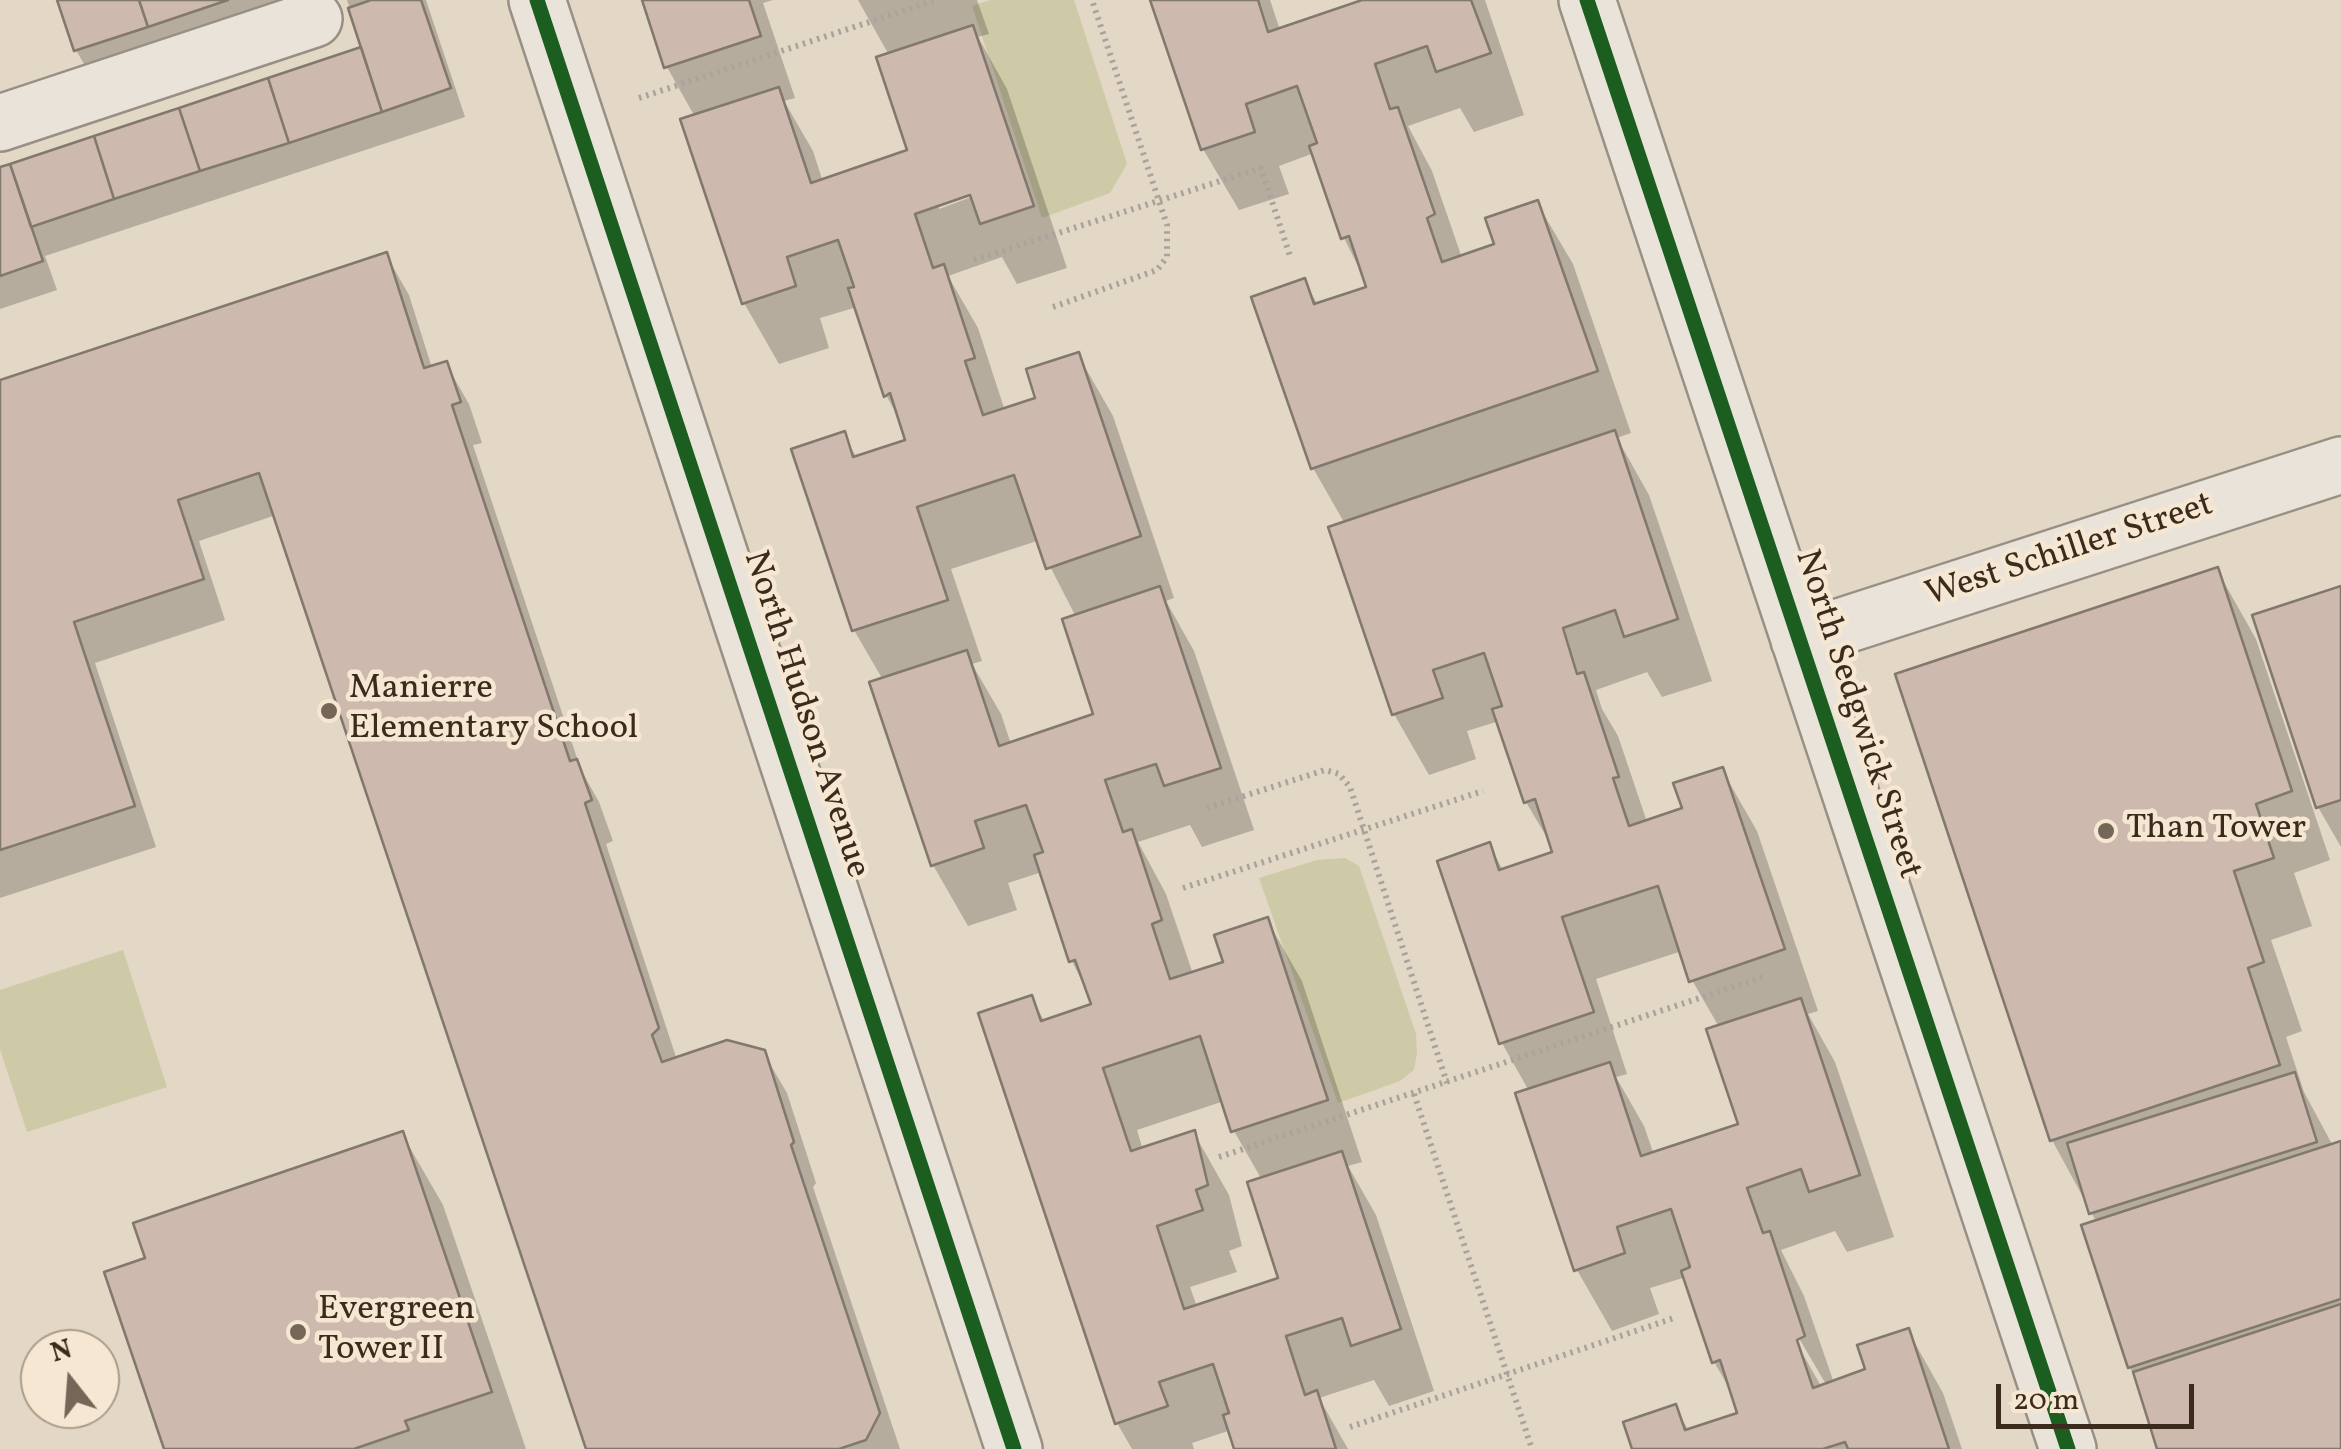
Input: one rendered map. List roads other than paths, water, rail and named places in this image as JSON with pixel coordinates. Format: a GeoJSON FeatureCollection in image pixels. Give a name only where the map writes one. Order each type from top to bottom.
{"type":"FeatureCollection","features":[{"type":"Feature","properties":{"kind":"street","name":"North Hudson Avenue"},"geometry":{"type":"LineString","coordinates":[[537,0],[1014,1449]]}},
{"type":"Feature","properties":{"kind":"street","name":"North Sedgwick Street"},"geometry":{"type":"LineString","coordinates":[[1587,0],[2068,1449]]}},
{"type":"Feature","properties":{"kind":"street"},"geometry":{"type":"LineString","coordinates":[[0,123],[314,20]]}},
{"type":"Feature","properties":{"kind":"street","name":"West Schiller Street"},"geometry":{"type":"LineString","coordinates":[[1800,640],[2341,464]]}},
{"type":"Feature","properties":{"kind":"place","name":"Manierre Elementary School"},"geometry":{"type":"Point","coordinates":[329,711]}},
{"type":"Feature","properties":{"kind":"place","name":"Than Tower"},"geometry":{"type":"Point","coordinates":[2106,831]}},
{"type":"Feature","properties":{"kind":"place","name":"Evergreen Tower II"},"geometry":{"type":"Point","coordinates":[298,1332]}}]}
